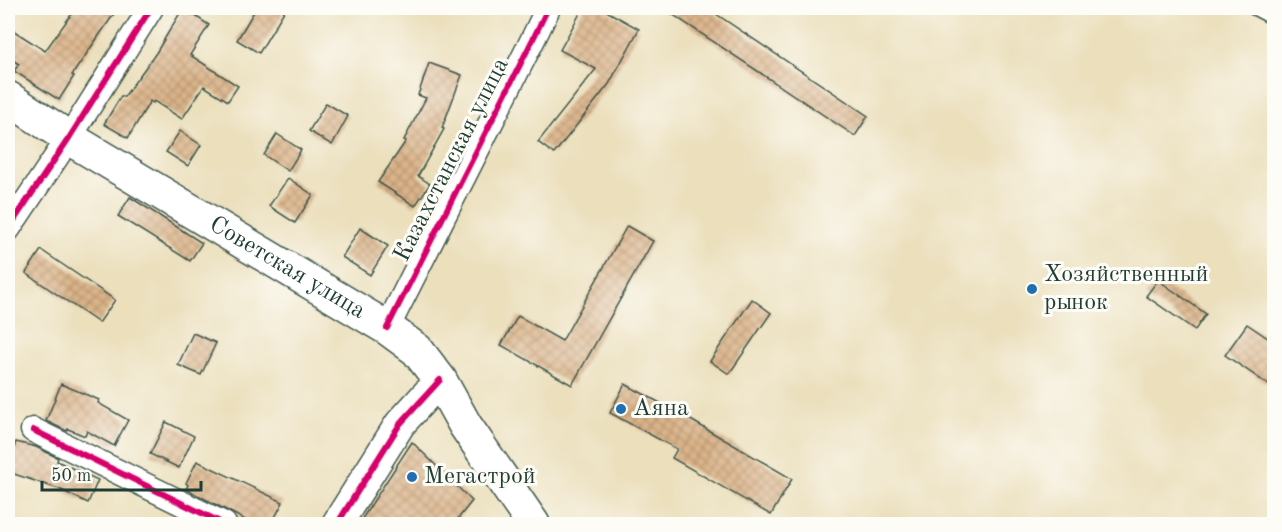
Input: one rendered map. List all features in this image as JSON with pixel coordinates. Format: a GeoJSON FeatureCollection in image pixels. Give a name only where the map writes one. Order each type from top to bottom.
{"type":"FeatureCollection","features":[{"type":"Feature","properties":{"kind":"main road","name":"Советская улица"},"geometry":{"type":"LineString","coordinates":[[8,98],[69,138],[387,328],[417,350],[440,380],[465,425],[532,525]]}},
{"type":"Feature","properties":{"kind":"street"},"geometry":{"type":"LineString","coordinates":[[8,229],[151,8]]}},
{"type":"Feature","properties":{"kind":"street","name":"Казахстанская улица"},"geometry":{"type":"LineString","coordinates":[[387,328],[548,8]]}},
{"type":"Feature","properties":{"kind":"street"},"geometry":{"type":"LineString","coordinates":[[337,525],[400,424],[440,380]]}},
{"type":"Feature","properties":{"kind":"street"},"geometry":{"type":"LineString","coordinates":[[33,430],[224,525]]}},
{"type":"Feature","properties":{"kind":"lane"},"geometry":{"type":"LineString","coordinates":[[1253,8],[1275,19]]}},
{"type":"Feature","properties":{"kind":"building"},"geometry":{"type":"Polygon","coordinates":[[[76,8],[118,8],[72,75],[74,76],[59,100],[14,71],[19,64],[8,57],[8,27],[45,51],[76,8]]]}},
{"type":"Feature","properties":{"kind":"building"},"geometry":{"type":"Polygon","coordinates":[[[183,8],[209,25],[190,55],[238,86],[228,101],[204,86],[182,119],[154,101],[153,103],[150,101],[128,138],[104,124],[121,96],[124,97],[156,53],[183,8]]]}},
{"type":"Feature","properties":{"kind":"building"},"geometry":{"type":"Polygon","coordinates":[[[256,8],[286,8],[259,53],[237,40],[256,8]]]}},
{"type":"Feature","properties":{"kind":"building"},"geometry":{"type":"Polygon","coordinates":[[[583,8],[601,8],[639,29],[609,84],[554,154],[538,142],[596,69],[560,50],[583,8]]]}},
{"type":"Feature","properties":{"kind":"building"},"geometry":{"type":"Polygon","coordinates":[[[663,8],[707,8],[868,116],[855,136],[663,8]]]}},
{"type":"Feature","properties":{"kind":"building"},"geometry":{"type":"Polygon","coordinates":[[[429,63],[462,75],[442,128],[444,129],[418,176],[430,184],[415,206],[378,182],[406,141],[404,140],[426,98],[418,95],[429,63]]]}},
{"type":"Feature","properties":{"kind":"building"},"geometry":{"type":"Polygon","coordinates":[[[326,103],[348,116],[332,145],[309,131],[326,103]]]}},
{"type":"Feature","properties":{"kind":"building"},"geometry":{"type":"Polygon","coordinates":[[[180,131],[201,145],[188,166],[166,152],[180,131]]]}},
{"type":"Feature","properties":{"kind":"building"},"geometry":{"type":"Polygon","coordinates":[[[277,134],[301,150],[288,171],[264,155],[277,134]]]}},
{"type":"Feature","properties":{"kind":"building"},"geometry":{"type":"Polygon","coordinates":[[[288,178],[313,195],[295,223],[269,206],[288,178]]]}},
{"type":"Feature","properties":{"kind":"building"},"geometry":{"type":"Polygon","coordinates":[[[130,197],[202,243],[190,261],[118,216],[130,197]]]}},
{"type":"Feature","properties":{"kind":"building"},"geometry":{"type":"Polygon","coordinates":[[[627,226],[653,241],[572,385],[501,345],[518,316],[562,341],[627,226]]]}},
{"type":"Feature","properties":{"kind":"building"},"geometry":{"type":"Polygon","coordinates":[[[360,228],[388,246],[370,275],[342,257],[360,228]]]}},
{"type":"Feature","properties":{"kind":"building"},"geometry":{"type":"Polygon","coordinates":[[[41,250],[115,300],[99,323],[26,273],[41,250]]]}},
{"type":"Feature","properties":{"kind":"building"},"geometry":{"type":"Polygon","coordinates":[[[1158,280],[1206,314],[1195,330],[1146,296],[1158,280]]]}},
{"type":"Feature","properties":{"kind":"building"},"geometry":{"type":"Polygon","coordinates":[[[752,299],[771,313],[729,374],[710,361],[752,299]]]}},
{"type":"Feature","properties":{"kind":"building"},"geometry":{"type":"Polygon","coordinates":[[[1247,324],[1275,343],[1275,389],[1225,355],[1247,324]]]}},
{"type":"Feature","properties":{"kind":"building"},"geometry":{"type":"Polygon","coordinates":[[[193,333],[216,343],[201,375],[178,365],[193,333]]]}},
{"type":"Feature","properties":{"kind":"building"},"geometry":{"type":"Polygon","coordinates":[[[61,384],[99,400],[98,403],[128,420],[114,446],[87,431],[85,436],[46,421],[61,384]]]}},
{"type":"Feature","properties":{"kind":"building"},"geometry":{"type":"Polygon","coordinates":[[[625,384],[792,479],[771,515],[672,458],[677,449],[610,413],[625,384]]]}},
{"type":"Feature","properties":{"kind":"building"},"geometry":{"type":"Polygon","coordinates":[[[166,422],[194,436],[179,468],[150,454],[166,422]]]}},
{"type":"Feature","properties":{"kind":"building"},"geometry":{"type":"Polygon","coordinates":[[[16,442],[36,447],[58,458],[57,461],[98,480],[88,503],[59,489],[8,472],[16,442]]]}},
{"type":"Feature","properties":{"kind":"building"},"geometry":{"type":"Polygon","coordinates":[[[412,442],[472,501],[453,525],[358,525],[412,442]]]}},
{"type":"Feature","properties":{"kind":"building"},"geometry":{"type":"Polygon","coordinates":[[[197,461],[283,502],[271,525],[255,525],[186,489],[188,485],[186,483],[197,461]]]}},
{"type":"Feature","properties":{"kind":"cycle path"},"geometry":{"type":"LineString","coordinates":[[8,229],[151,8]]}},
{"type":"Feature","properties":{"kind":"cycle path"},"geometry":{"type":"LineString","coordinates":[[387,328],[548,8]]}},
{"type":"Feature","properties":{"kind":"cycle path"},"geometry":{"type":"LineString","coordinates":[[337,524],[400,424],[440,380]]}},
{"type":"Feature","properties":{"kind":"cycle path"},"geometry":{"type":"LineString","coordinates":[[33,430],[224,524]]}},
{"type":"Feature","properties":{"kind":"place","name":"Хозяйственный рынок"},"geometry":{"type":"Point","coordinates":[1032,289]}},
{"type":"Feature","properties":{"kind":"place","name":"Аяна"},"geometry":{"type":"Point","coordinates":[621,409]}},
{"type":"Feature","properties":{"kind":"place","name":"Мегастрой"},"geometry":{"type":"Point","coordinates":[412,477]}}]}
